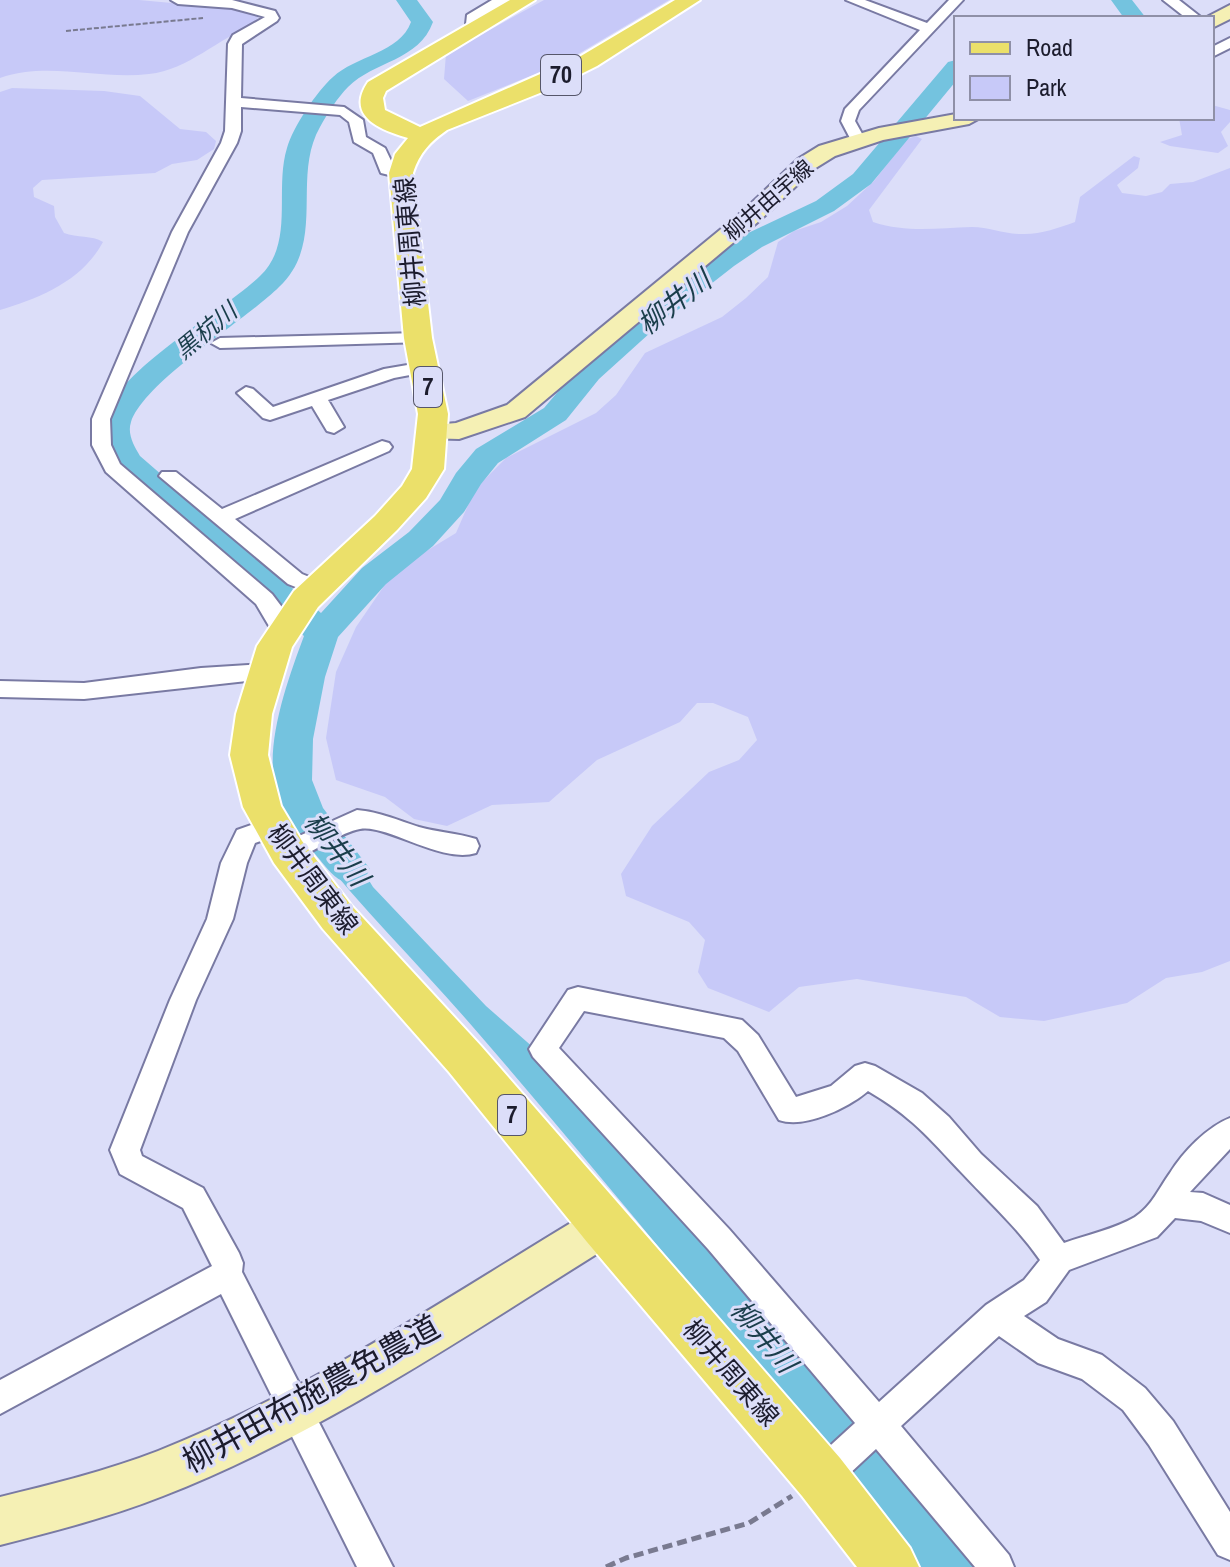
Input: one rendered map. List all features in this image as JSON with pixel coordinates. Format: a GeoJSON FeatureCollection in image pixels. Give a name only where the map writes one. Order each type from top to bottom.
{"type":"FeatureCollection","features":[{"type":"Feature","properties":{"kind":"main road"},"geometry":{"type":"LineString","coordinates":[[424,135],[385,122],[369,106],[376,87],[525,0]]}},
{"type":"Feature","properties":{"kind":"main road","name":"70"},"geometry":{"type":"LineString","coordinates":[[424,135],[456,116],[547,82],[589,61],[690,0]]}},
{"type":"Feature","properties":{"kind":"main road","name":"柳井由宇線"},"geometry":{"type":"LineString","coordinates":[[433,432],[459,431],[516,411],[751,216],[806,164],[868,137],[958,120]]}},
{"type":"Feature","properties":{"kind":"main road","name":"柳井周東線"},"geometry":{"type":"LineString","coordinates":[[424,135],[407,154],[401,173],[418,338],[433,414],[428,469],[415,491],[299,609],[275,646],[254,714],[249,755],[262,807],[337,917],[465,1059],[604,1226],[826,1472],[891,1567]]}},
{"type":"Feature","properties":{"kind":"main road","name":"柳井田布施農免農道"},"geometry":{"type":"LineString","coordinates":[[0,1521],[58,1510],[132,1487],[221,1450],[604,1226]]}},
{"type":"Feature","properties":{"kind":"street"},"geometry":{"type":"LineString","coordinates":[[169,476],[295,579],[299,609],[277,621],[264,599],[113,468],[102,450],[98,434],[101,419],[164,265],[229,143],[234,102],[235,44],[238,38],[272,18],[270,14],[232,4],[178,0]]}},
{"type":"Feature","properties":{"kind":"street"},"geometry":{"type":"LineString","coordinates":[[481,25],[471,21],[472,18],[501,0]]}},
{"type":"Feature","properties":{"kind":"street"},"geometry":{"type":"LineString","coordinates":[[853,0],[928,28]]}},
{"type":"Feature","properties":{"kind":"street"},"geometry":{"type":"LineString","coordinates":[[868,137],[850,131],[848,121],[852,109],[956,0]]}},
{"type":"Feature","properties":{"kind":"street"},"geometry":{"type":"LineString","coordinates":[[1170,0],[1192,16]]}},
{"type":"Feature","properties":{"kind":"street"},"geometry":{"type":"LineString","coordinates":[[234,102],[350,114],[356,120],[359,139],[380,151],[387,170],[401,173]]}},
{"type":"Feature","properties":{"kind":"street"},"geometry":{"type":"LineString","coordinates":[[220,343],[418,338]]}},
{"type":"Feature","properties":{"kind":"street"},"geometry":{"type":"LineString","coordinates":[[246,393],[270,414],[390,373],[425,367]]}},
{"type":"Feature","properties":{"kind":"street"},"geometry":{"type":"LineString","coordinates":[[317,398],[334,427]]}},
{"type":"Feature","properties":{"kind":"street"},"geometry":{"type":"LineString","coordinates":[[220,518],[382,447]]}},
{"type":"Feature","properties":{"kind":"street"},"geometry":{"type":"LineString","coordinates":[[0,709],[11,689],[84,691],[201,676],[266,672]]}},
{"type":"Feature","properties":{"kind":"street"},"geometry":{"type":"LineString","coordinates":[[376,1567],[312,1448],[296,1408],[227,1274],[228,1263],[193,1198],[130,1165],[125,1150],[183,1000],[220,919],[234,863],[246,837],[286,842],[357,819],[378,821],[417,836],[467,846]]}},
{"type":"Feature","properties":{"kind":"street"},"geometry":{"type":"LineString","coordinates":[[997,1567],[639,1148],[543,1049],[578,998],[732,1028],[748,1043],[789,1111],[818,1106],[860,1082],[865,1075],[912,1102],[939,1126],[971,1163],[1026,1216],[1058,1260]]}},
{"type":"Feature","properties":{"kind":"street"},"geometry":{"type":"LineString","coordinates":[[826,1472],[997,1316],[1035,1291],[1058,1260],[1146,1227],[1169,1204],[1174,1188],[1192,1166],[1230,1131]]}},
{"type":"Feature","properties":{"kind":"street"},"geometry":{"type":"LineString","coordinates":[[1169,1204],[1203,1207],[1230,1219]]}},
{"type":"Feature","properties":{"kind":"street"},"geometry":{"type":"LineString","coordinates":[[0,1398],[227,1274]]}},
{"type":"Feature","properties":{"kind":"street"},"geometry":{"type":"LineString","coordinates":[[997,1316],[1049,1352],[1091,1366],[1134,1399],[1161,1433],[1230,1543]]}},
{"type":"Feature","properties":{"kind":"path"},"geometry":{"type":"LineString","coordinates":[[66,31],[193,20]]}},
{"type":"Feature","properties":{"kind":"path"},"geometry":{"type":"LineString","coordinates":[[606,1567],[626,1558],[749,1523],[826,1472]]}},
{"type":"Feature","properties":{"kind":"green space"},"geometry":{"type":"Polygon","coordinates":[[[0,0],[139,0],[237,9],[258,17],[255,25],[163,71],[111,75],[36,71],[0,78],[0,0]]]}},
{"type":"Feature","properties":{"kind":"green space"},"geometry":{"type":"Polygon","coordinates":[[[544,0],[669,0],[563,63],[468,101],[444,79],[446,54],[544,0]]]}},
{"type":"Feature","properties":{"kind":"green space"},"geometry":{"type":"Polygon","coordinates":[[[12,88],[104,91],[140,96],[180,129],[206,132],[216,141],[214,149],[197,160],[172,164],[155,173],[42,180],[33,188],[34,197],[54,206],[55,217],[64,233],[103,242],[84,267],[59,286],[0,310],[0,92],[12,88]]]}},
{"type":"Feature","properties":{"kind":"green space"},"geometry":{"type":"Polygon","coordinates":[[[1214,106],[1230,110],[1230,122],[1221,132],[1228,146],[1218,153],[1160,142],[1182,135],[1179,120],[1214,120],[1214,106]]]}},
{"type":"Feature","properties":{"kind":"green space"},"geometry":{"type":"Polygon","coordinates":[[[916,136],[922,139],[869,210],[873,222],[910,229],[972,227],[1015,234],[1035,233],[1075,222],[1080,197],[1134,156],[1140,158],[1138,168],[1117,185],[1122,193],[1146,196],[1162,192],[1170,184],[1193,182],[1230,168],[1230,961],[1202,972],[1166,978],[1127,1003],[1044,1021],[1000,1017],[966,997],[857,979],[799,987],[769,1012],[708,988],[698,972],[705,940],[689,922],[626,896],[621,874],[652,826],[709,772],[739,760],[757,740],[748,717],[713,703],[697,703],[680,722],[597,760],[549,802],[492,805],[447,826],[414,819],[385,797],[336,780],[326,738],[336,672],[356,627],[395,570],[456,533],[475,489],[506,458],[596,413],[616,395],[645,353],[722,317],[746,298],[768,277],[778,242],[847,206],[874,181],[907,139],[916,136]]]}},
{"type":"Feature","properties":{"kind":"water"},"geometry":{"type":"Polygon","coordinates":[[[341,835],[373,887],[486,1006],[535,1049],[750,1293],[977,1567],[917,1567],[591,1165],[314,848],[341,835]]]}},
{"type":"Feature","properties":{"kind":"waterway","name":"黒杭川"},"geometry":{"type":"LineString","coordinates":[[322,633],[128,462],[118,443],[115,428],[124,407],[139,389],[272,280],[292,249],[298,150],[308,126],[341,81],[404,46],[418,33],[422,22],[406,0]]}},
{"type":"Feature","properties":{"kind":"waterway","name":"柳井川"},"geometry":{"type":"LineString","coordinates":[[1121,0],[1133,16]]}},
{"type":"Feature","properties":{"kind":"waterway","name":"柳井川"},"geometry":{"type":"LineString","coordinates":[[322,633],[374,576],[421,539],[453,505],[467,480],[487,456],[555,414],[589,373],[651,317],[725,260],[753,241],[825,206],[862,179],[954,69]]}},
{"type":"Feature","properties":{"kind":"waterway","name":"柳井川"},"geometry":{"type":"LineString","coordinates":[[322,633],[307,677],[294,739],[293,780],[306,815],[350,869]]}}]}
